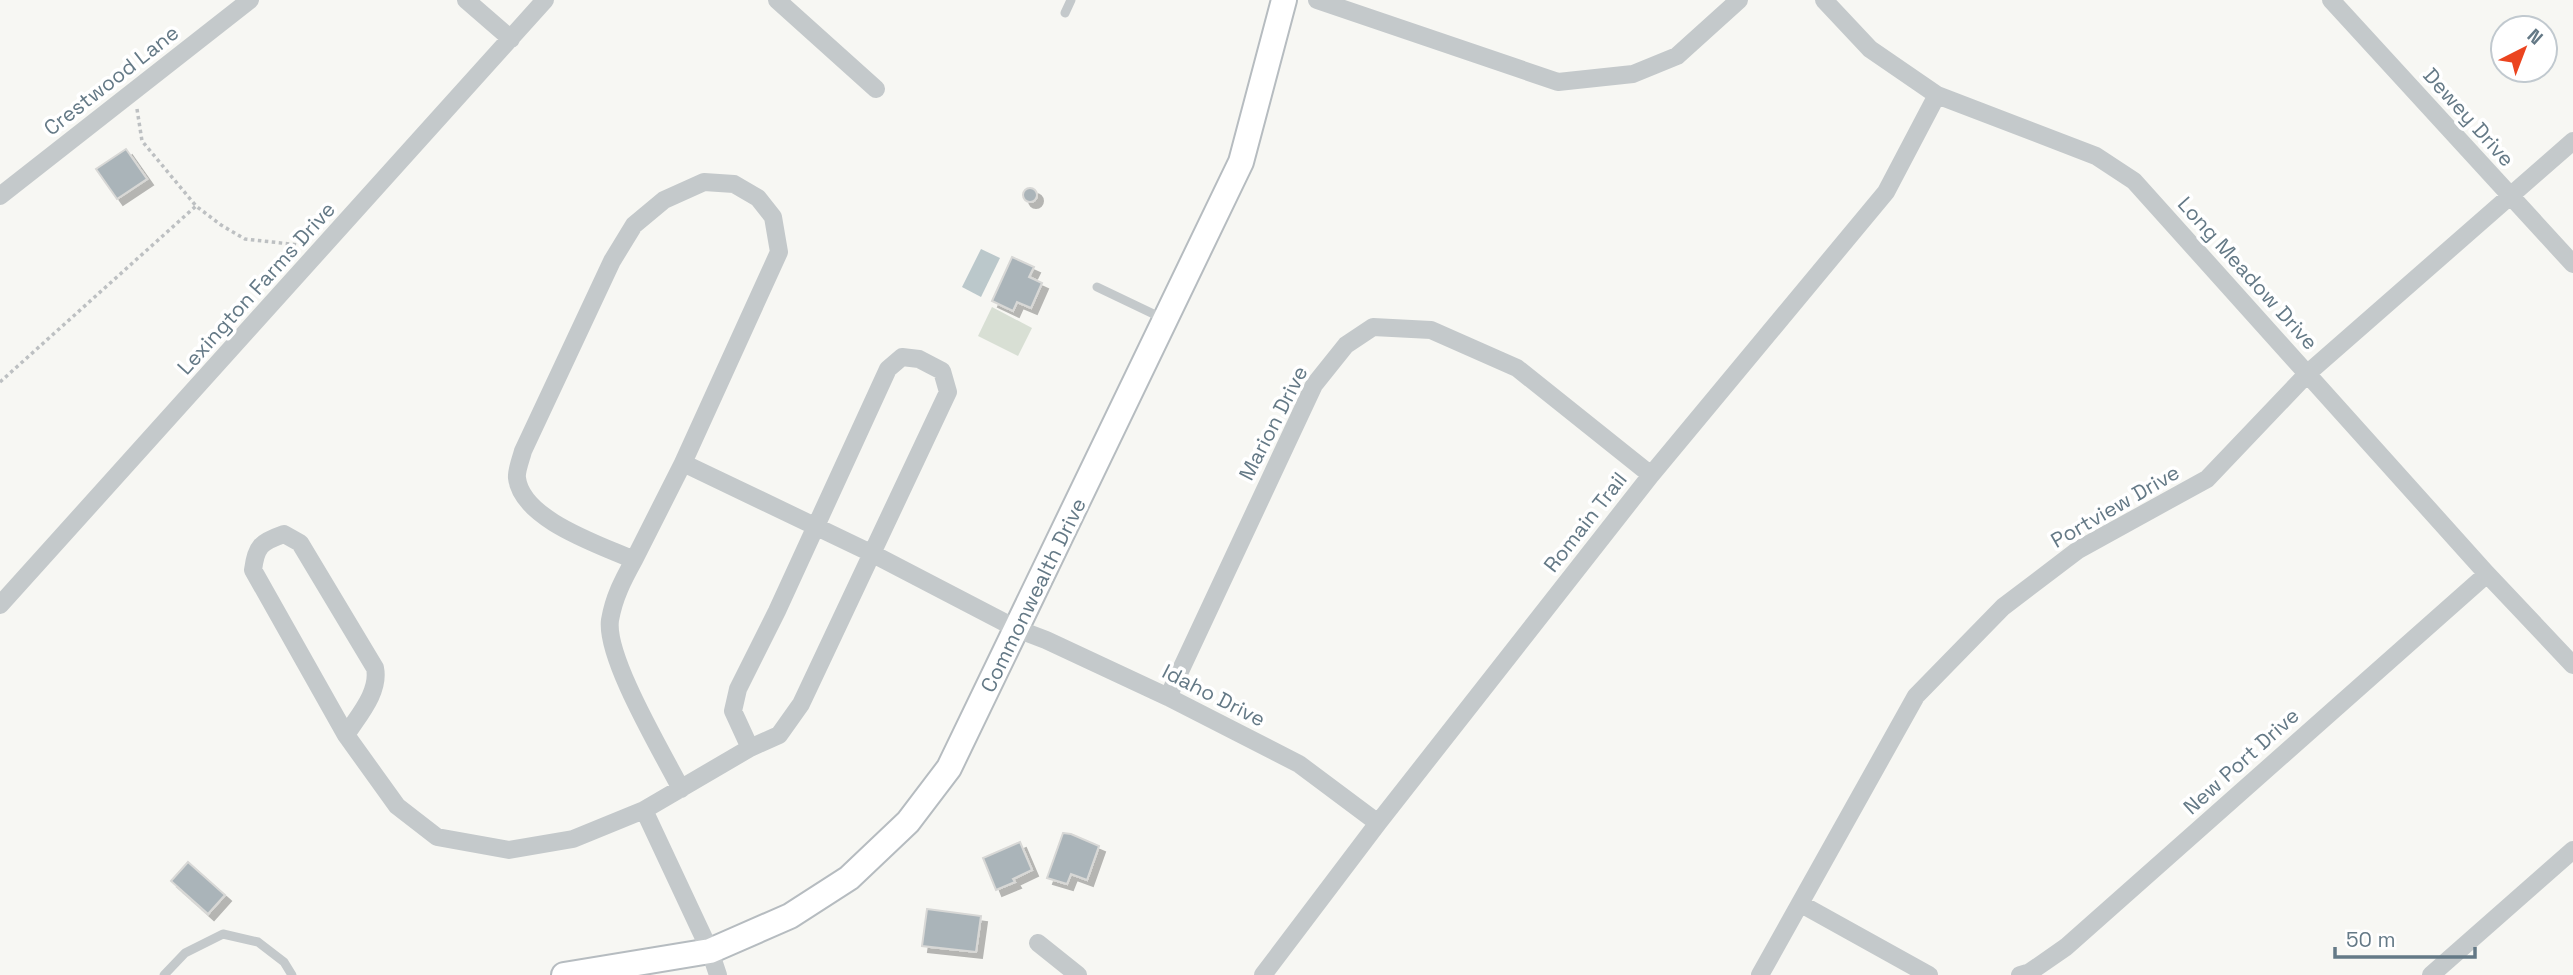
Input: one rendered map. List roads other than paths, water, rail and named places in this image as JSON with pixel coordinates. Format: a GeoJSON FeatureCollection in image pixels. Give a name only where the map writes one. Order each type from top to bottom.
{"type":"FeatureCollection","features":[{"type":"Feature","properties":{"kind":"street","name":"Crestwood Lane"},"geometry":{"type":"LineString","coordinates":[[0,196],[250,0]]}},
{"type":"Feature","properties":{"kind":"street"},"geometry":{"type":"LineString","coordinates":[[466,0],[511,39]]}},
{"type":"Feature","properties":{"kind":"street","name":"Lexington Farms Drive"},"geometry":{"type":"LineString","coordinates":[[0,605],[545,0]]}},
{"type":"Feature","properties":{"kind":"street"},"geometry":{"type":"LineString","coordinates":[[777,0],[876,89]]}},
{"type":"Feature","properties":{"kind":"street","name":"Commonwealth Drive"},"geometry":{"type":"LineString","coordinates":[[564,975],[710,951],[790,916],[849,878],[908,822],[949,768],[1241,162],[1284,0]]}},
{"type":"Feature","properties":{"kind":"street"},"geometry":{"type":"LineString","coordinates":[[1317,0],[1558,82],[1633,75],[1677,56],[1739,0]]}},
{"type":"Feature","properties":{"kind":"street","name":"Long Meadow Drive"},"geometry":{"type":"LineString","coordinates":[[1824,0],[1870,49],[1937,95],[2096,156],[2134,181],[2487,574],[2573,665]]}},
{"type":"Feature","properties":{"kind":"street","name":"Dewey Drive"},"geometry":{"type":"LineString","coordinates":[[2331,0],[2573,264]]}},
{"type":"Feature","properties":{"kind":"street","name":"Romain Trail"},"geometry":{"type":"LineString","coordinates":[[1263,975],[1378,823],[1651,475],[1886,192],[1937,95]]}},
{"type":"Feature","properties":{"kind":"street","name":"Portview Drive"},"geometry":{"type":"LineString","coordinates":[[1760,975],[1916,696],[2003,607],[2067,559],[2207,479],[2308,373],[2573,141]]}},
{"type":"Feature","properties":{"kind":"street"},"geometry":{"type":"LineString","coordinates":[[634,560],[565,529],[527,502],[517,477],[523,451],[612,261],[634,225],[664,200],[704,182],[734,184],[758,198],[773,218],[779,252],[683,463],[634,560],[617,592],[610,622],[611,643],[620,669],[681,789]]}},
{"type":"Feature","properties":{"kind":"street","name":"Marion Drive"},"geometry":{"type":"LineString","coordinates":[[1168,696],[1314,385],[1346,345],[1373,327],[1431,330],[1517,368],[1651,475]]}},
{"type":"Feature","properties":{"kind":"street"},"geometry":{"type":"LineString","coordinates":[[346,735],[372,692],[377,678],[375,668],[300,543],[284,534],[269,539],[255,552],[253,570],[346,735],[397,806],[437,836],[509,850],[573,839],[644,810],[750,748],[779,735],[801,704],[948,392],[942,371],[919,359],[902,357],[888,369],[738,690],[733,711],[750,748]]}},
{"type":"Feature","properties":{"kind":"street","name":"Idaho Drive"},"geometry":{"type":"LineString","coordinates":[[683,463],[873,554],[1017,629],[1168,696],[1299,764],[1378,823]]}},
{"type":"Feature","properties":{"kind":"street","name":"New Port Drive"},"geometry":{"type":"LineString","coordinates":[[2020,975],[2030,972],[2066,947],[2487,574]]}},
{"type":"Feature","properties":{"kind":"street"},"geometry":{"type":"LineString","coordinates":[[644,810],[710,951],[718,975]]}},
{"type":"Feature","properties":{"kind":"street"},"geometry":{"type":"LineString","coordinates":[[2431,975],[2573,850]]}},
{"type":"Feature","properties":{"kind":"street"},"geometry":{"type":"LineString","coordinates":[[1801,904],[1929,975]]}},
{"type":"Feature","properties":{"kind":"street"},"geometry":{"type":"LineString","coordinates":[[1038,943],[1078,975]]}},
{"type":"Feature","properties":{"kind":"lane"},"geometry":{"type":"LineString","coordinates":[[1065,13],[1071,0]]}},
{"type":"Feature","properties":{"kind":"lane"},"geometry":{"type":"LineString","coordinates":[[1097,286],[1165,320]]}},
{"type":"Feature","properties":{"kind":"lane"},"geometry":{"type":"LineString","coordinates":[[164,975],[184,953],[223,934],[258,942],[284,962],[292,975]]}}]}
